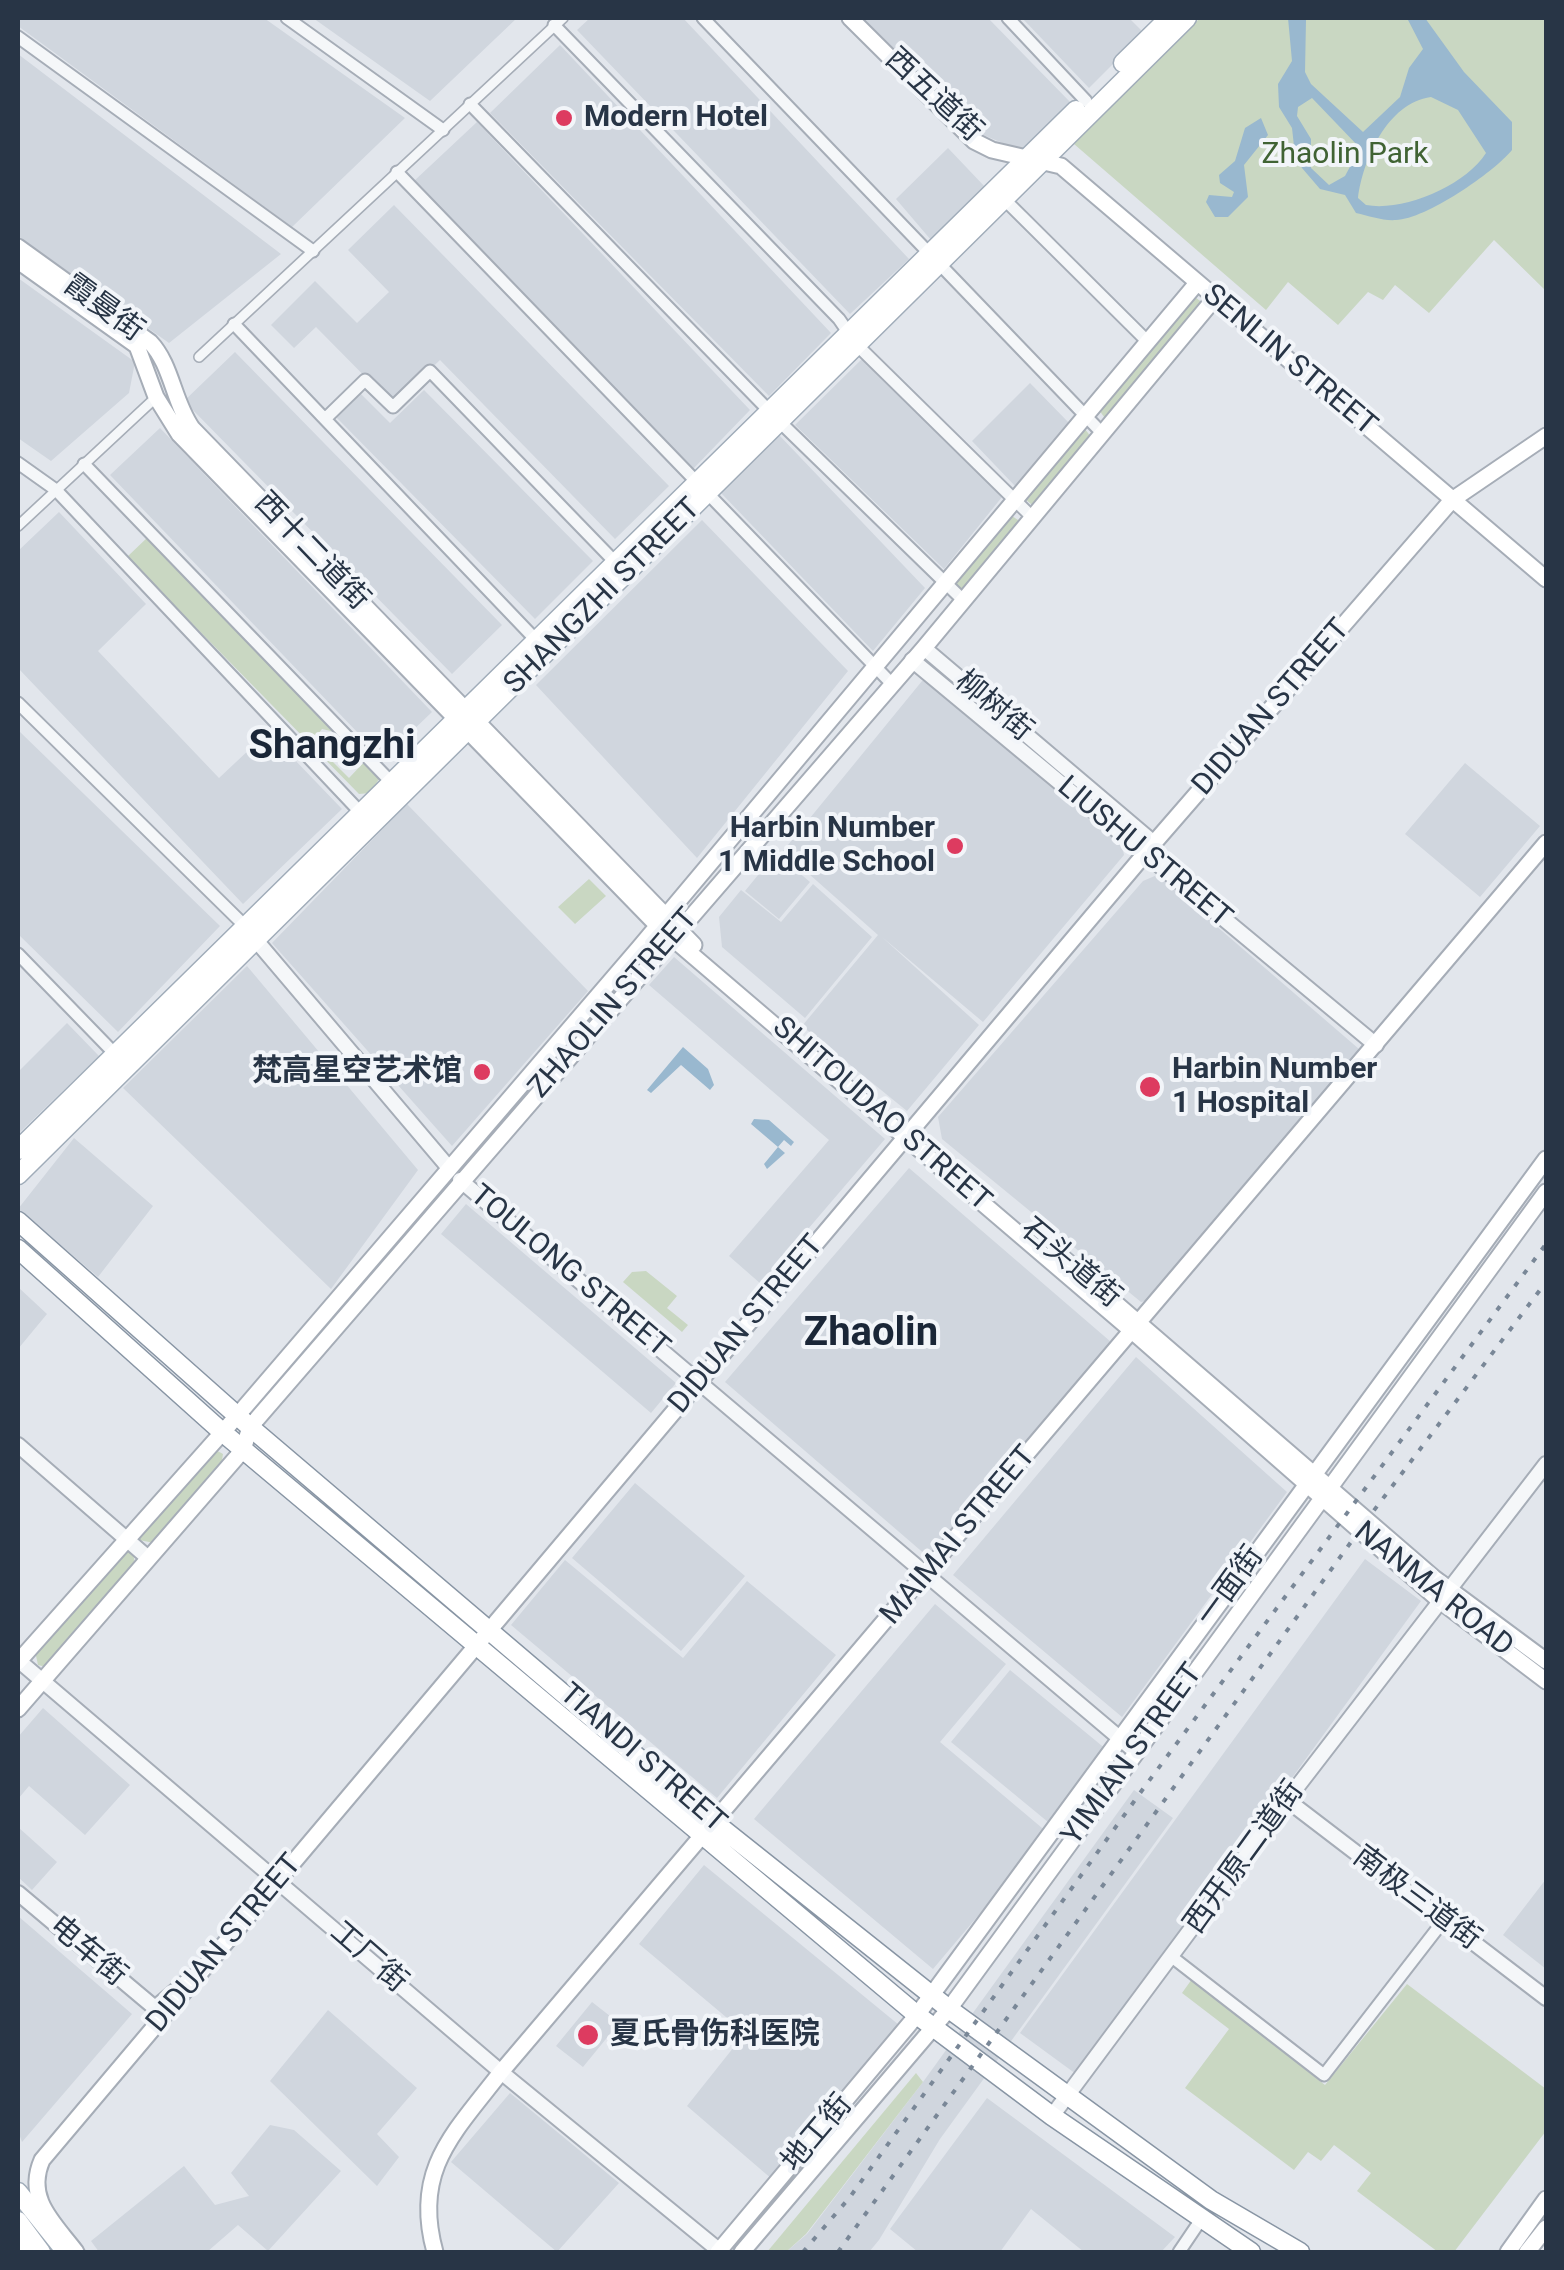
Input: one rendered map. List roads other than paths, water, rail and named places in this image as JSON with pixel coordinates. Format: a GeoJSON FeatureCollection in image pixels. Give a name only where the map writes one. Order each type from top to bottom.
{"type":"FeatureCollection","features":[{"type":"Feature","properties":{"kind":"main road","name":"西五道街"},"geometry":{"type":"LineString","coordinates":[[850,18],[974,141],[1033,160]]}},
{"type":"Feature","properties":{"kind":"main road","name":"SHANGZHI STREET"},"geometry":{"type":"LineString","coordinates":[[18,1175],[251,934],[702,487],[1033,160],[1186,18]]}},
{"type":"Feature","properties":{"kind":"main road","name":"SHANGZHI STREET"},"geometry":{"type":"LineString","coordinates":[[932,260],[1004,199],[1086,100],[1164,19]]}},
{"type":"Feature","properties":{"kind":"main road","name":"SENLIN STREET"},"geometry":{"type":"LineString","coordinates":[[1033,160],[1060,166],[1546,579]]}},
{"type":"Feature","properties":{"kind":"main road","name":"霞曼街"},"geometry":{"type":"LineString","coordinates":[[18,247],[150,342],[160,352],[170,384]]}},
{"type":"Feature","properties":{"kind":"main road","name":"霞曼街"},"geometry":{"type":"LineString","coordinates":[[18,261],[137,346],[153,400]]}},
{"type":"Feature","properties":{"kind":"main road","name":"ZHAOLIN STREET"},"geometry":{"type":"LineString","coordinates":[[18,1661],[221,1431],[244,1422],[1013,498],[1197,283]]}},
{"type":"Feature","properties":{"kind":"main road","name":"ZHAOLIN STREET"},"geometry":{"type":"LineString","coordinates":[[454,1174],[675,933],[892,684],[1215,298]]}},
{"type":"Feature","properties":{"kind":"main road","name":"西十二道街"},"geometry":{"type":"LineString","coordinates":[[170,384],[192,428],[466,721]]}},
{"type":"Feature","properties":{"kind":"main road","name":"西十二道街"},"geometry":{"type":"LineString","coordinates":[[153,400],[178,434],[466,721]]}},
{"type":"Feature","properties":{"kind":"main road","name":"DIDUAN STREET"},"geometry":{"type":"LineString","coordinates":[[76,2252],[37,2201],[36,2184],[42,2160],[1149,849],[1452,500],[1546,436]]}},
{"type":"Feature","properties":{"kind":"main road","name":"SHANGZHI STREET"},"geometry":{"type":"LineString","coordinates":[[18,1150],[116,1054],[251,934],[362,814],[466,721],[536,640],[615,562],[702,487]]}},
{"type":"Feature","properties":{"kind":"main road","name":"SHITOUDAO STREET"},"geometry":{"type":"LineString","coordinates":[[466,721],[675,933],[1135,1326]]}},
{"type":"Feature","properties":{"kind":"main road","name":"MAIMAI STREET"},"geometry":{"type":"LineString","coordinates":[[435,2252],[427,2200],[434,2168],[441,2150],[501,2072],[929,1573],[1546,842]]}},
{"type":"Feature","properties":{"kind":"main road","name":"一面街"},"geometry":{"type":"LineString","coordinates":[[917,2016],[1546,1159]]}},
{"type":"Feature","properties":{"kind":"main road","name":"YIMIAN STREET"},"geometry":{"type":"LineString","coordinates":[[934,2029],[1546,1192]]}},
{"type":"Feature","properties":{"kind":"main road","name":"TIANDI STREET"},"geometry":{"type":"LineString","coordinates":[[18,1221],[244,1422],[491,1629],[917,2016],[1200,2221],[1251,2252]]}},
{"type":"Feature","properties":{"kind":"main road","name":"TIANDI STREET"},"geometry":{"type":"LineString","coordinates":[[18,1249],[243,1450],[708,1830],[1211,2200],[1300,2252]]}},
{"type":"Feature","properties":{"kind":"main road","name":"石头道街"},"geometry":{"type":"LineString","coordinates":[[1135,1326],[1311,1478]]}},
{"type":"Feature","properties":{"kind":"main road","name":"ZHAOLIN STREET"},"geometry":{"type":"LineString","coordinates":[[18,1710],[243,1450],[244,1422]]}},
{"type":"Feature","properties":{"kind":"main road"},"geometry":{"type":"LineString","coordinates":[[1311,1478],[1325,1491]]}},
{"type":"Feature","properties":{"kind":"main road","name":"NANMA ROAD"},"geometry":{"type":"LineString","coordinates":[[1325,1491],[1546,1681]]}},
{"type":"Feature","properties":{"kind":"main road"},"geometry":{"type":"LineString","coordinates":[[1443,1594],[1546,1661]]}},
{"type":"Feature","properties":{"kind":"main road","name":"地工街"},"geometry":{"type":"LineString","coordinates":[[720,2252],[917,2016]]}},
{"type":"Feature","properties":{"kind":"main road","name":"地工街"},"geometry":{"type":"LineString","coordinates":[[742,2252],[934,2029]]}},
{"type":"Feature","properties":{"kind":"main road"},"geometry":{"type":"LineString","coordinates":[[18,2192],[41,2252]]}},
{"type":"Feature","properties":{"kind":"main road"},"geometry":{"type":"LineString","coordinates":[[1508,2252],[1546,2200]]}},
{"type":"Feature","properties":{"kind":"main road"},"geometry":{"type":"LineString","coordinates":[[24,2216],[66,2252]]}},
{"type":"Feature","properties":{"kind":"main road"},"geometry":{"type":"LineString","coordinates":[[1527,2252],[1546,2228]]}},
{"type":"Feature","properties":{"kind":"main road"},"geometry":{"type":"LineString","coordinates":[[18,2242],[26,2252]]}},
{"type":"Feature","properties":{"kind":"street"},"geometry":{"type":"LineString","coordinates":[[287,18],[443,130]]}},
{"type":"Feature","properties":{"kind":"street"},"geometry":{"type":"LineString","coordinates":[[703,18],[1103,434]]}},
{"type":"Feature","properties":{"kind":"street"},"geometry":{"type":"LineString","coordinates":[[1008,18],[1086,100]]}},
{"type":"Feature","properties":{"kind":"street"},"geometry":{"type":"LineString","coordinates":[[199,357],[559,22],[839,319],[852,339],[1034,518]]}},
{"type":"Feature","properties":{"kind":"street"},"geometry":{"type":"LineString","coordinates":[[18,37],[313,250]]}},
{"type":"Feature","properties":{"kind":"street"},"geometry":{"type":"LineString","coordinates":[[470,104],[774,416],[962,600]]}},
{"type":"Feature","properties":{"kind":"street"},"geometry":{"type":"LineString","coordinates":[[398,172],[892,684]]}},
{"type":"Feature","properties":{"kind":"street"},"geometry":{"type":"LineString","coordinates":[[1004,199],[1148,340]]}},
{"type":"Feature","properties":{"kind":"street"},"geometry":{"type":"LineString","coordinates":[[234,324],[536,640]]}},
{"type":"Feature","properties":{"kind":"street"},"geometry":{"type":"LineString","coordinates":[[325,419],[364,380],[393,407],[430,371],[615,562]]}},
{"type":"Feature","properties":{"kind":"street"},"geometry":{"type":"LineString","coordinates":[[18,526],[153,400]]}},
{"type":"Feature","properties":{"kind":"street"},"geometry":{"type":"LineString","coordinates":[[18,463],[56,490],[362,814]]}},
{"type":"Feature","properties":{"kind":"street"},"geometry":{"type":"LineString","coordinates":[[84,464],[393,784]]}},
{"type":"Feature","properties":{"kind":"street","name":"LIUSHU STREET"},"geometry":{"type":"LineString","coordinates":[[918,654],[1376,1045]]}},
{"type":"Feature","properties":{"kind":"street"},"geometry":{"type":"LineString","coordinates":[[18,702],[251,934]]}},
{"type":"Feature","properties":{"kind":"street","name":"TOULONG STREET"},"geometry":{"type":"LineString","coordinates":[[251,934],[454,1174],[1136,1752]]}},
{"type":"Feature","properties":{"kind":"street"},"geometry":{"type":"LineString","coordinates":[[18,954],[116,1054]]}},
{"type":"Feature","properties":{"kind":"street"},"geometry":{"type":"LineString","coordinates":[[18,1445],[147,1557]]}},
{"type":"Feature","properties":{"kind":"street","name":"西开原二道街"},"geometry":{"type":"LineString","coordinates":[[1052,2116],[1286,1800],[1546,1464]]}},
{"type":"Feature","properties":{"kind":"street","name":"工厂街"},"geometry":{"type":"LineString","coordinates":[[18,1661],[501,2072],[720,2252]]}},
{"type":"Feature","properties":{"kind":"street","name":"南极三道街"},"geometry":{"type":"LineString","coordinates":[[1286,1800],[1546,1998]]}},
{"type":"Feature","properties":{"kind":"street","name":"电车街"},"geometry":{"type":"LineString","coordinates":[[18,1893],[155,2008],[184,1980],[204,1972]]}},
{"type":"Feature","properties":{"kind":"street"},"geometry":{"type":"LineString","coordinates":[[1172,1958],[1324,2075],[1444,1920]]}},
{"type":"Feature","properties":{"kind":"street"},"geometry":{"type":"LineString","coordinates":[[1179,2252],[1200,2221]]}},
{"type":"Feature","properties":{"kind":"water"},"geometry":{"type":"Polygon","coordinates":[[[1288,18],[1306,20],[1305,72],[1311,84],[1363,132],[1400,97],[1409,68],[1423,49],[1407,18],[1425,18],[1464,72],[1512,122],[1512,150],[1475,182],[1424,212],[1391,220],[1356,213],[1345,195],[1320,189],[1295,155],[1292,128],[1279,107],[1278,84],[1292,61],[1288,18]],[[1431,97],[1402,110],[1380,136],[1361,183],[1358,198],[1366,205],[1397,204],[1432,194],[1464,176],[1486,153],[1458,110],[1431,97]],[[1312,98],[1298,107],[1297,116],[1311,139],[1311,168],[1329,185],[1345,176],[1360,148],[1312,98]]]}},
{"type":"Feature","properties":{"kind":"water"},"geometry":{"type":"Polygon","coordinates":[[[1261,118],[1268,135],[1244,165],[1248,197],[1228,217],[1215,217],[1206,202],[1209,195],[1232,197],[1234,192],[1220,183],[1219,175],[1235,161],[1245,128],[1261,118]]]}},
{"type":"Feature","properties":{"kind":"water"},"geometry":{"type":"Polygon","coordinates":[[[683,1047],[708,1069],[714,1085],[710,1090],[681,1065],[651,1093],[647,1090],[683,1047]]]}},
{"type":"Feature","properties":{"kind":"water"},"geometry":{"type":"Polygon","coordinates":[[[754,1119],[769,1120],[794,1142],[791,1146],[784,1140],[778,1147],[751,1124],[754,1119]]]}},
{"type":"Feature","properties":{"kind":"water"},"geometry":{"type":"Polygon","coordinates":[[[778,1147],[785,1153],[767,1169],[764,1164],[778,1147]]]}},
{"type":"Feature","properties":{"kind":"railway"},"geometry":{"type":"LineString","coordinates":[[803,2252],[850,2197],[1143,1789],[1546,1244]]}},
{"type":"Feature","properties":{"kind":"railway"},"geometry":{"type":"LineString","coordinates":[[838,2252],[1372,1513],[1546,1282]]}},
{"type":"Feature","properties":{"kind":"place","name":"Modern Hotel"},"geometry":{"type":"Point","coordinates":[564,118]}},
{"type":"Feature","properties":{"kind":"place","name":"Harbin Number 1 Middle School"},"geometry":{"type":"Point","coordinates":[955,846]}},
{"type":"Feature","properties":{"kind":"place","name":"梵高星空艺术馆"},"geometry":{"type":"Point","coordinates":[482,1072]}},
{"type":"Feature","properties":{"kind":"place","name":"Harbin Number 1 Hospital"},"geometry":{"type":"Point","coordinates":[1150,1087]}},
{"type":"Feature","properties":{"kind":"place","name":"夏氏骨伤科医院"},"geometry":{"type":"Point","coordinates":[588,2035]}},
{"type":"Feature","properties":{"kind":"district","name":"Shangzhi"},"geometry":{"type":"Point","coordinates":[332,748]}},
{"type":"Feature","properties":{"kind":"district","name":"Zhaolin"},"geometry":{"type":"Point","coordinates":[871,1335]}},
{"type":"Feature","properties":{"kind":"park label","name":"Zhaolin Park"},"geometry":{"type":"Point","coordinates":[1345,155]}}]}
